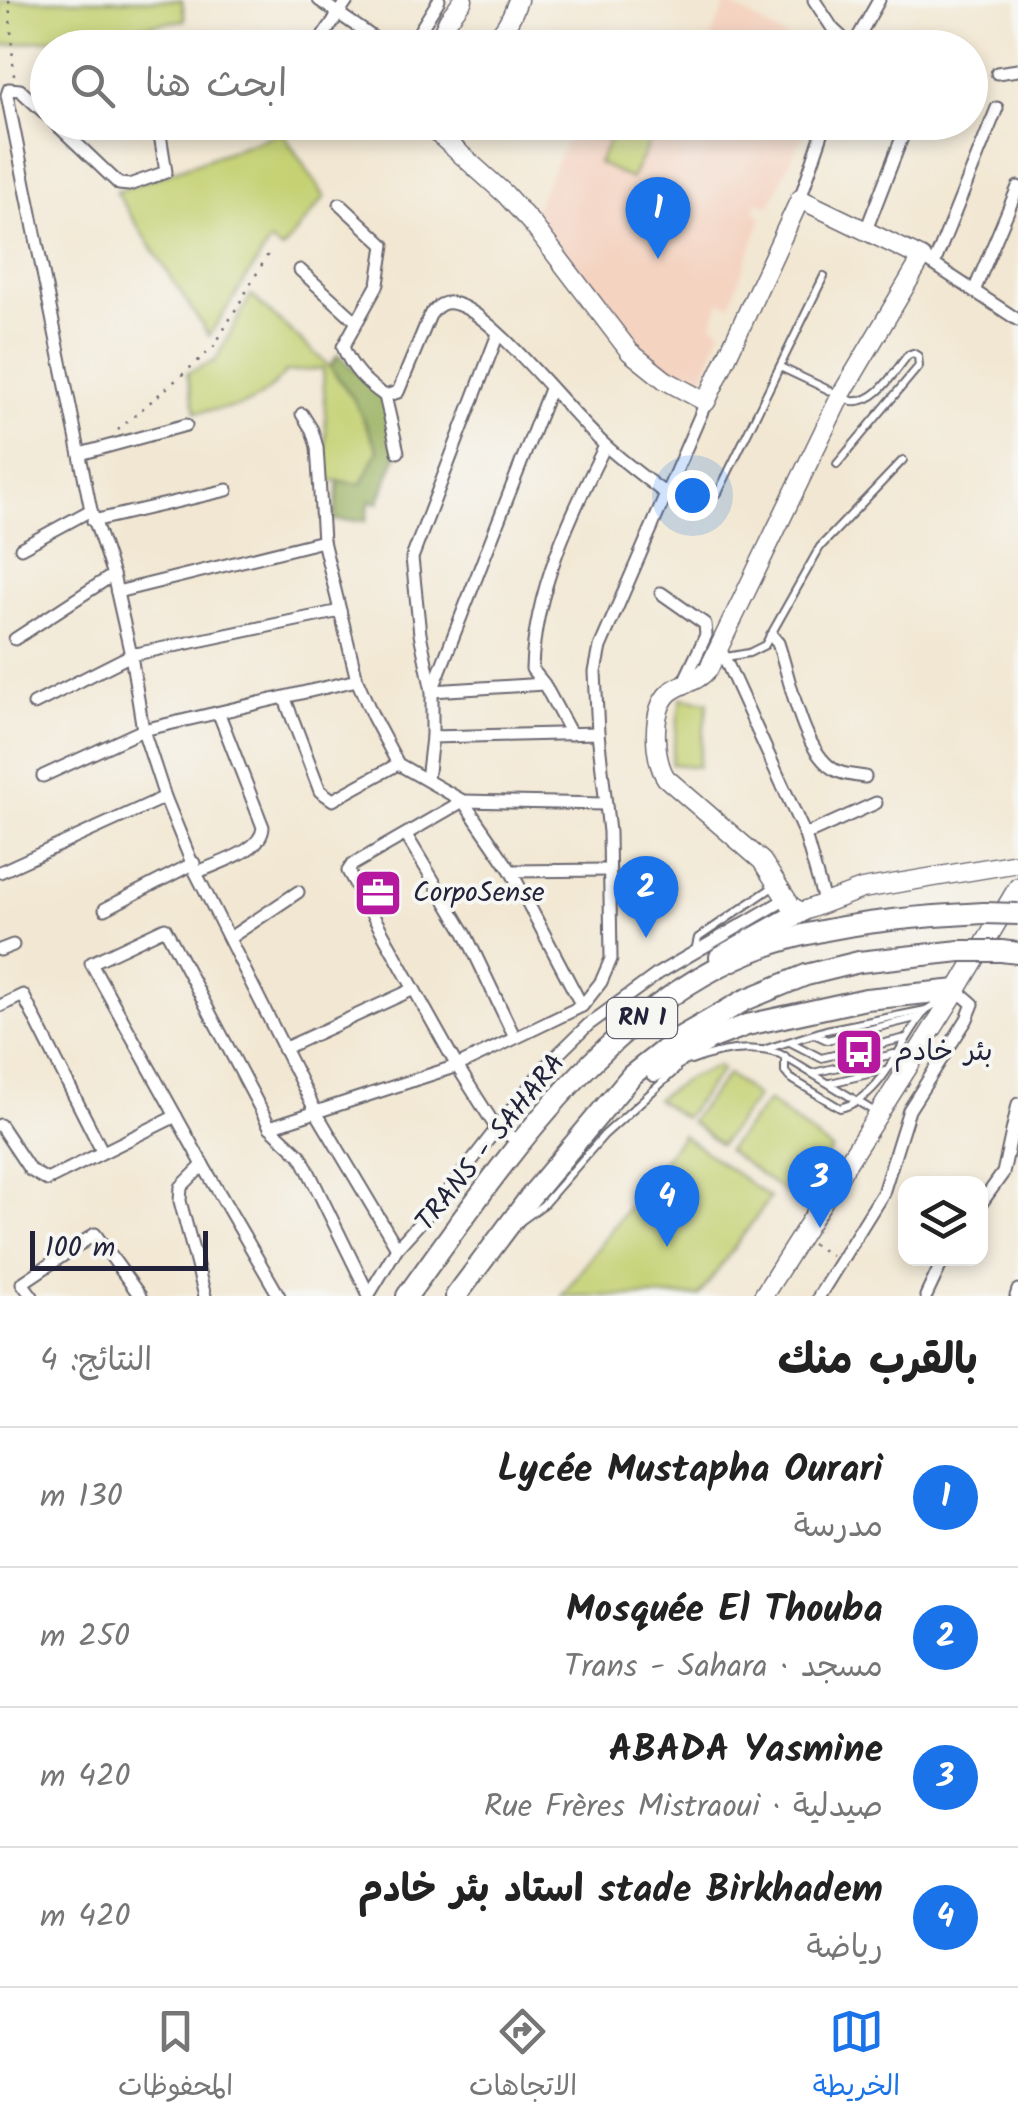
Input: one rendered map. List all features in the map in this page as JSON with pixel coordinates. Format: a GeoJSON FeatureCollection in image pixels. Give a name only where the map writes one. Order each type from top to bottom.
{"type":"FeatureCollection","features":[{"type":"Feature","properties":{"kind":"highway"},"geometry":{"type":"LineString","coordinates":[[681,990],[702,969],[743,942],[789,898]]}},
{"type":"Feature","properties":{"kind":"highway","name":"TRANS - SAHARA"},"geometry":{"type":"LineString","coordinates":[[406,1296],[553,1102],[628,1028],[681,990],[738,959],[800,936],[903,916],[1018,914]]}},
{"type":"Feature","properties":{"kind":"highway","name":"RN 1"},"geometry":{"type":"LineString","coordinates":[[456,1296],[632,1074],[711,1017],[806,975],[859,962],[960,951],[1010,952]]}},
{"type":"Feature","properties":{"kind":"highway"},"geometry":{"type":"LineString","coordinates":[[602,1113],[682,1054],[747,1025],[866,1000],[957,990]]}},
{"type":"Feature","properties":{"kind":"street"},"geometry":{"type":"LineString","coordinates":[[319,0],[363,30]]}},
{"type":"Feature","properties":{"kind":"street"},"geometry":{"type":"LineString","coordinates":[[327,30],[348,0]]}},
{"type":"Feature","properties":{"kind":"street"},"geometry":{"type":"LineString","coordinates":[[420,30],[439,0]]}},
{"type":"Feature","properties":{"kind":"street"},"geometry":{"type":"LineString","coordinates":[[443,30],[464,0]]}},
{"type":"Feature","properties":{"kind":"street"},"geometry":{"type":"LineString","coordinates":[[503,30],[512,20],[518,0]]}},
{"type":"Feature","properties":{"kind":"street"},"geometry":{"type":"LineString","coordinates":[[814,0],[834,30]]}},
{"type":"Feature","properties":{"kind":"street"},"geometry":{"type":"LineString","coordinates":[[862,30],[879,0]]}},
{"type":"Feature","properties":{"kind":"street"},"geometry":{"type":"LineString","coordinates":[[997,73],[1018,70]]}},
{"type":"Feature","properties":{"kind":"street"},"geometry":{"type":"LineString","coordinates":[[30,101],[14,88],[9,90],[7,96],[92,516],[113,575],[143,730],[165,797],[195,868],[283,1049],[398,1248]]}},
{"type":"Feature","properties":{"kind":"street"},"geometry":{"type":"LineString","coordinates":[[988,128],[997,108]]}},
{"type":"Feature","properties":{"kind":"street"},"geometry":{"type":"LineString","coordinates":[[73,140],[119,184],[129,185],[166,172],[161,140]]}},
{"type":"Feature","properties":{"kind":"street"},"geometry":{"type":"LineString","coordinates":[[445,140],[533,225],[644,366],[706,402]]}},
{"type":"Feature","properties":{"kind":"street"},"geometry":{"type":"LineString","coordinates":[[270,1127],[457,1066],[582,1006],[601,982],[611,959],[609,832],[598,733],[596,672],[600,647],[706,402],[800,199],[820,140]]}},
{"type":"Feature","properties":{"kind":"street"},"geometry":{"type":"LineString","coordinates":[[866,230],[901,140]]}},
{"type":"Feature","properties":{"kind":"street"},"geometry":{"type":"LineString","coordinates":[[789,898],[762,861],[677,789],[659,768],[656,739],[664,701],[670,692],[700,680],[721,653],[725,631],[841,395],[928,261],[983,140]]}},
{"type":"Feature","properties":{"kind":"street"},"geometry":{"type":"LineString","coordinates":[[974,291],[1018,187]]}},
{"type":"Feature","properties":{"kind":"street"},"geometry":{"type":"LineString","coordinates":[[800,199],[928,261],[1018,320]]}},
{"type":"Feature","properties":{"kind":"street"},"geometry":{"type":"LineString","coordinates":[[340,204],[384,246],[378,284],[344,348],[356,372],[384,396],[398,452]]}},
{"type":"Feature","properties":{"kind":"street"},"geometry":{"type":"LineString","coordinates":[[300,270],[356,321]]}},
{"type":"Feature","properties":{"kind":"street"},"geometry":{"type":"LineString","coordinates":[[384,396],[398,392],[437,306],[459,304],[498,334],[605,446],[666,494]]}},
{"type":"Feature","properties":{"kind":"street"},"geometry":{"type":"LineString","coordinates":[[428,780],[432,691],[418,619],[412,558],[498,334]]}},
{"type":"Feature","properties":{"kind":"street"},"geometry":{"type":"LineString","coordinates":[[432,691],[550,388]]}},
{"type":"Feature","properties":{"kind":"street"},"geometry":{"type":"LineString","coordinates":[[302,414],[317,447],[322,541],[357,680],[398,764],[463,801],[511,871],[582,1006]]}},
{"type":"Feature","properties":{"kind":"street"},"geometry":{"type":"LineString","coordinates":[[80,454],[186,425]]}},
{"type":"Feature","properties":{"kind":"street"},"geometry":{"type":"LineString","coordinates":[[571,734],[532,669],[539,612],[558,554],[605,446]]}},
{"type":"Feature","properties":{"kind":"street"},"geometry":{"type":"LineString","coordinates":[[20,548],[92,516],[227,490]]}},
{"type":"Feature","properties":{"kind":"street"},"geometry":{"type":"LineString","coordinates":[[116,592],[322,541]]}},
{"type":"Feature","properties":{"kind":"street"},"geometry":{"type":"LineString","coordinates":[[15,638],[113,575]]}},
{"type":"Feature","properties":{"kind":"street"},"geometry":{"type":"LineString","coordinates":[[661,592],[705,624],[706,635],[682,686]]}},
{"type":"Feature","properties":{"kind":"street"},"geometry":{"type":"LineString","coordinates":[[34,704],[131,655],[340,612]]}},
{"type":"Feature","properties":{"kind":"street"},"geometry":{"type":"LineString","coordinates":[[772,636],[810,737],[824,762],[838,773],[864,777]]}},
{"type":"Feature","properties":{"kind":"street"},"geometry":{"type":"LineString","coordinates":[[721,653],[728,661],[804,835],[824,901]]}},
{"type":"Feature","properties":{"kind":"street"},"geometry":{"type":"LineString","coordinates":[[43,776],[143,730],[285,700],[357,680]]}},
{"type":"Feature","properties":{"kind":"street"},"geometry":{"type":"LineString","coordinates":[[432,691],[544,684]]}},
{"type":"Feature","properties":{"kind":"street"},"geometry":{"type":"LineString","coordinates":[[285,700],[326,798],[343,796],[398,764]]}},
{"type":"Feature","properties":{"kind":"street"},"geometry":{"type":"LineString","coordinates":[[105,910],[254,845],[263,835],[264,827],[219,714]]}},
{"type":"Feature","properties":{"kind":"street"},"geometry":{"type":"LineString","coordinates":[[432,737],[598,733]]}},
{"type":"Feature","properties":{"kind":"street"},"geometry":{"type":"LineString","coordinates":[[0,872],[165,797]]}},
{"type":"Feature","properties":{"kind":"street"},"geometry":{"type":"LineString","coordinates":[[522,1142],[496,1129],[348,871],[352,864],[463,801],[604,804]]}},
{"type":"Feature","properties":{"kind":"street"},"geometry":{"type":"LineString","coordinates":[[804,835],[876,804]]}},
{"type":"Feature","properties":{"kind":"street"},"geometry":{"type":"LineString","coordinates":[[406,835],[465,933],[514,1036]]}},
{"type":"Feature","properties":{"kind":"street"},"geometry":{"type":"LineString","coordinates":[[369,1296],[398,1248],[445,1195],[544,1068],[588,1025],[659,973],[789,898],[824,901],[862,888],[1018,863]]}},
{"type":"Feature","properties":{"kind":"street"},"geometry":{"type":"LineString","coordinates":[[511,871],[608,870]]}},
{"type":"Feature","properties":{"kind":"street"},"geometry":{"type":"LineString","coordinates":[[763,1296],[957,990],[1018,886]]}},
{"type":"Feature","properties":{"kind":"street"},"geometry":{"type":"LineString","coordinates":[[231,937],[298,892]]}},
{"type":"Feature","properties":{"kind":"street"},"geometry":{"type":"LineString","coordinates":[[279,1296],[92,964],[166,928],[270,1127],[301,1156],[369,1296]]}},
{"type":"Feature","properties":{"kind":"street"},"geometry":{"type":"LineString","coordinates":[[0,950],[13,945]]}},
{"type":"Feature","properties":{"kind":"street"},"geometry":{"type":"LineString","coordinates":[[283,1049],[414,989]]}},
{"type":"Feature","properties":{"kind":"street"},"geometry":{"type":"LineString","coordinates":[[819,1296],[883,1193],[909,1110],[968,1019],[974,1004],[957,990]]}},
{"type":"Feature","properties":{"kind":"street"},"geometry":{"type":"LineString","coordinates":[[0,1006],[23,995],[102,1151]]}},
{"type":"Feature","properties":{"kind":"street"},"geometry":{"type":"LineString","coordinates":[[988,1194],[1003,1172],[1018,1104]]}},
{"type":"Feature","properties":{"kind":"street"},"geometry":{"type":"LineString","coordinates":[[0,1125],[30,1170],[47,1180],[176,1116]]}},
{"type":"Feature","properties":{"kind":"street"},"geometry":{"type":"LineString","coordinates":[[203,1165],[182,1187],[180,1201],[206,1296]]}},
{"type":"Feature","properties":{"kind":"street"},"geometry":{"type":"LineString","coordinates":[[32,1296],[22,1283],[95,1234],[140,1296]]}},
{"type":"Feature","properties":{"kind":"street"},"geometry":{"type":"LineString","coordinates":[[930,1295],[941,1266]]}},
{"type":"Feature","properties":{"kind":"lane"},"geometry":{"type":"LineString","coordinates":[[718,492],[824,276]]}},
{"type":"Feature","properties":{"kind":"lane"},"geometry":{"type":"LineString","coordinates":[[780,366],[852,402],[867,401],[908,356],[918,356],[919,366],[837,464]]}},
{"type":"Feature","properties":{"kind":"lane"},"geometry":{"type":"LineString","coordinates":[[721,653],[756,651],[772,636],[820,547],[903,460]]}},
{"type":"Feature","properties":{"kind":"lane"},"geometry":{"type":"LineString","coordinates":[[785,1056],[785,1072],[790,1078],[840,1108],[868,1095],[920,1017],[957,990]]}},
{"type":"Feature","properties":{"kind":"lane"},"geometry":{"type":"LineString","coordinates":[[503,1232],[536,1212],[604,1135],[683,1064],[724,1051],[764,1049],[813,1034],[926,1010]]}},
{"type":"Feature","properties":{"kind":"lane"},"geometry":{"type":"LineString","coordinates":[[813,1034],[827,1040],[920,1017]]}},
{"type":"Feature","properties":{"kind":"lane"},"geometry":{"type":"LineString","coordinates":[[789,1041],[821,1058],[907,1038]]}},
{"type":"Feature","properties":{"kind":"lane"},"geometry":{"type":"LineString","coordinates":[[764,1049],[785,1056],[877,1113]]}},
{"type":"Feature","properties":{"kind":"lane"},"geometry":{"type":"LineString","coordinates":[[812,1073],[896,1054]]}},
{"type":"Feature","properties":{"kind":"lane"},"geometry":{"type":"LineString","coordinates":[[828,1083],[885,1070]]}},
{"type":"Feature","properties":{"kind":"path"},"geometry":{"type":"LineString","coordinates":[[9,0],[14,88]]}},
{"type":"Feature","properties":{"kind":"path"},"geometry":{"type":"LineString","coordinates":[[97,449],[214,348],[270,251]]}},
{"type":"Feature","properties":{"kind":"path"},"geometry":{"type":"LineString","coordinates":[[801,1237],[841,1260]]}},
{"type":"Feature","properties":{"kind":"shaded area"},"geometry":{"type":"Polygon","coordinates":[[[727,3],[773,30],[715,30],[727,3]]]}},
{"type":"Feature","properties":{"kind":"shaded area"},"geometry":{"type":"Polygon","coordinates":[[[566,140],[800,140],[770,206],[757,201],[754,210],[762,218],[730,305],[720,301],[712,324],[721,329],[704,378],[691,387],[642,356],[533,213],[566,140]]]}},
{"type":"Feature","properties":{"kind":"green space"},"geometry":{"type":"Polygon","coordinates":[[[0,0],[182,0],[185,20],[114,30],[30,30],[30,42],[0,46],[0,0]]]}},
{"type":"Feature","properties":{"kind":"green space"},"geometry":{"type":"Polygon","coordinates":[[[260,140],[287,140],[325,197],[282,250],[270,242],[209,336],[116,192],[260,140]]]}},
{"type":"Feature","properties":{"kind":"green space"},"geometry":{"type":"Polygon","coordinates":[[[610,140],[650,140],[631,179],[598,163],[610,140]]]}},
{"type":"Feature","properties":{"kind":"green space"},"geometry":{"type":"Polygon","coordinates":[[[251,295],[330,367],[353,398],[378,450],[362,485],[323,479],[323,369],[286,372],[256,400],[196,412],[187,373],[215,361],[251,295]]]}},
{"type":"Feature","properties":{"kind":"green space"},"geometry":{"type":"Polygon","coordinates":[[[338,355],[385,396],[398,452],[378,503],[370,500],[366,521],[334,520],[339,481],[362,484],[378,450],[353,398],[330,367],[338,355]]]}},
{"type":"Feature","properties":{"kind":"green space"},"geometry":{"type":"Polygon","coordinates":[[[681,698],[708,702],[698,767],[671,764],[681,698]]]}},
{"type":"Feature","properties":{"kind":"green space"},"geometry":{"type":"Polygon","coordinates":[[[718,1066],[722,1070],[684,1118],[656,1099],[688,1078],[718,1066]]]}},
{"type":"Feature","properties":{"kind":"green space"},"geometry":{"type":"Polygon","coordinates":[[[728,1074],[757,1097],[720,1145],[690,1121],[728,1074]]]}},
{"type":"Feature","properties":{"kind":"green space"},"geometry":{"type":"Polygon","coordinates":[[[768,1101],[832,1150],[794,1199],[727,1150],[768,1101]]]}},
{"type":"Feature","properties":{"kind":"green space"},"geometry":{"type":"Polygon","coordinates":[[[682,1135],[770,1198],[699,1296],[562,1296],[682,1135]]]}},
{"type":"Feature","properties":{"kind":"place","name":"Lycée Mustapha Ourari"},"geometry":{"type":"Point","coordinates":[658,259]}},
{"type":"Feature","properties":{"kind":"place","name":"CorpoSense"},"geometry":{"type":"Point","coordinates":[378,893]}},
{"type":"Feature","properties":{"kind":"place","name":"Mosquée El Thouba"},"geometry":{"type":"Point","coordinates":[646,938]}},
{"type":"Feature","properties":{"kind":"place","name":"بئر خادم"},"geometry":{"type":"Point","coordinates":[859,1052]}},
{"type":"Feature","properties":{"kind":"place","name":"ABADA Yasmine"},"geometry":{"type":"Point","coordinates":[820,1228]}},
{"type":"Feature","properties":{"kind":"place","name":"stade Birkhadem استاد بئر خادم"},"geometry":{"type":"Point","coordinates":[667,1247]}}]}
